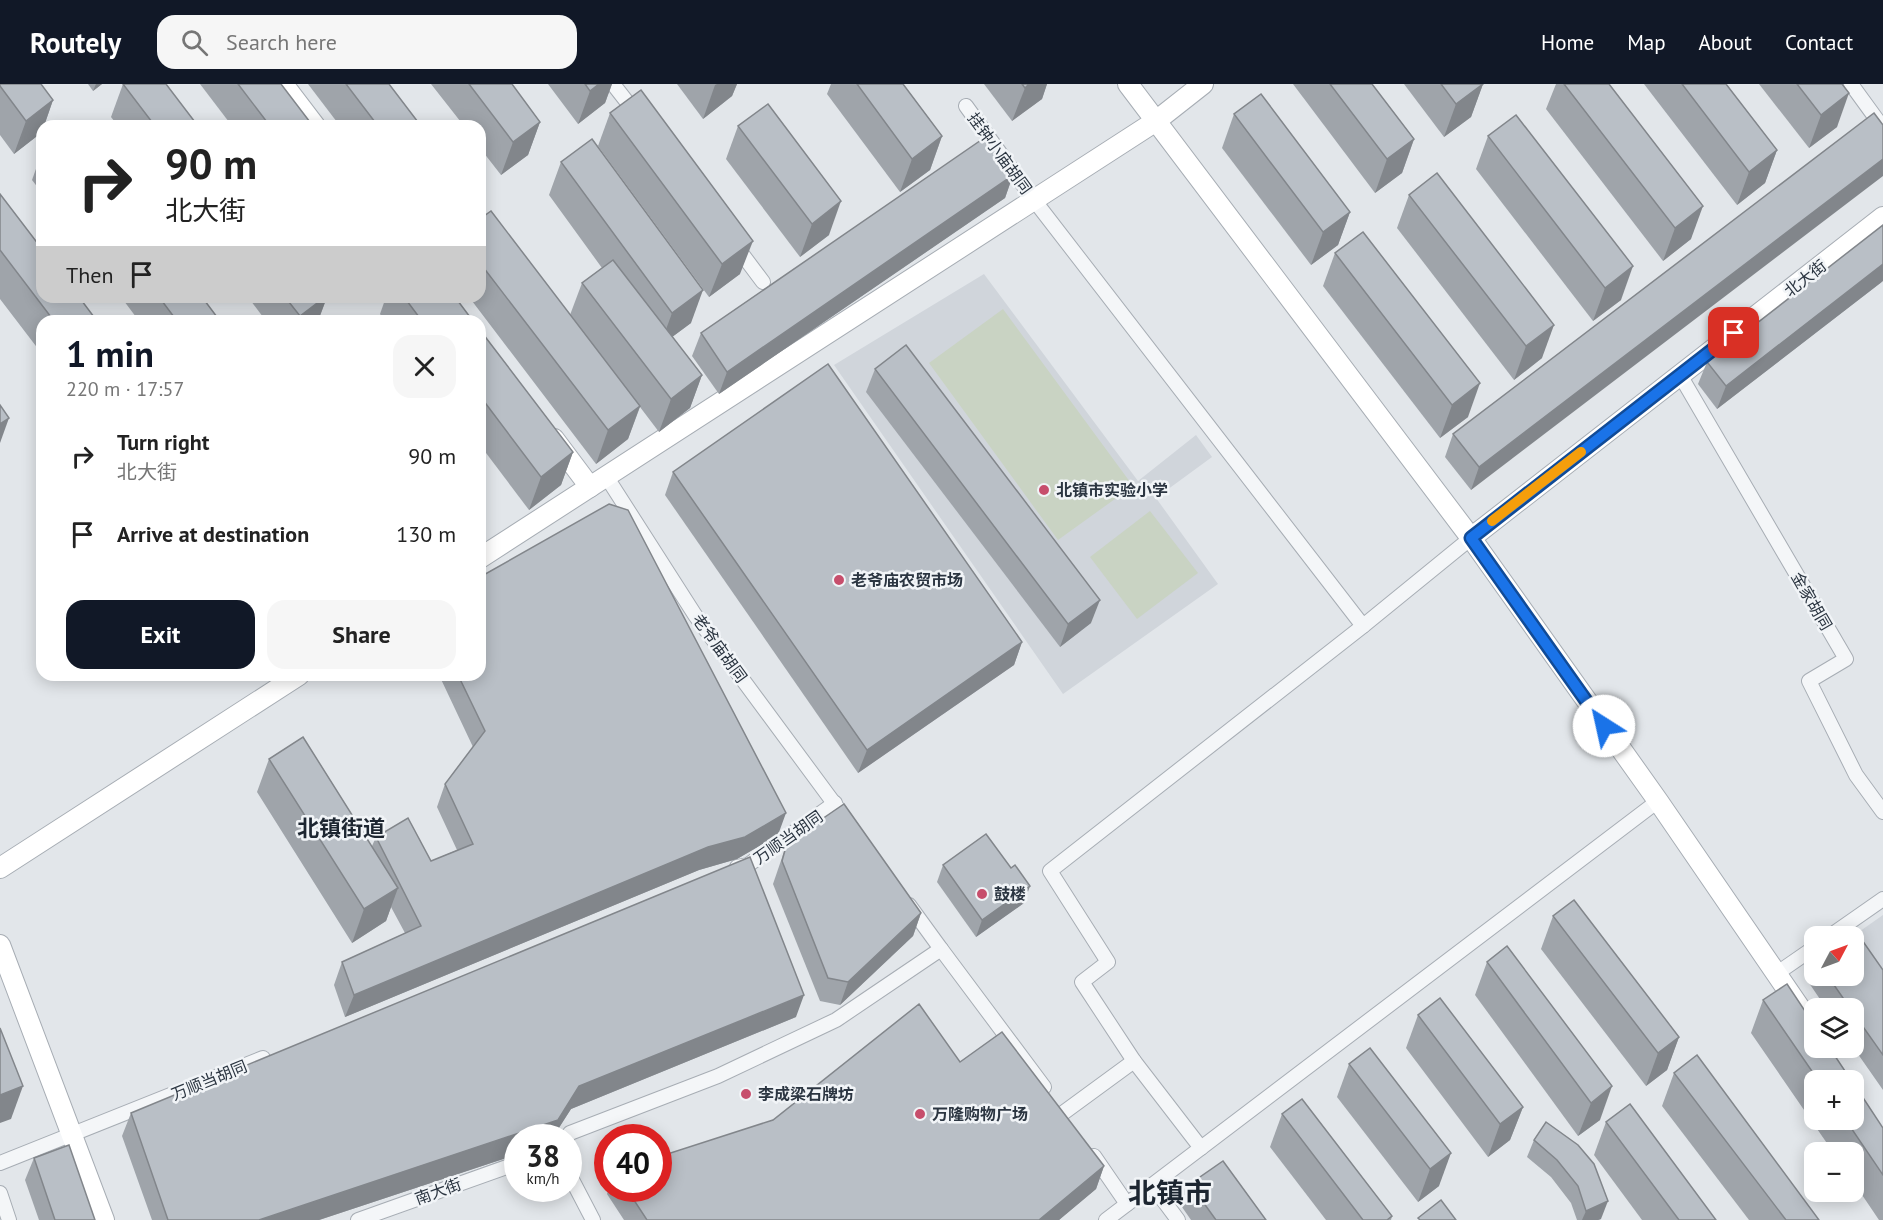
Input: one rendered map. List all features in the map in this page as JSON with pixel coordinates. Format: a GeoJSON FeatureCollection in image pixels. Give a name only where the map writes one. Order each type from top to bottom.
{"type":"FeatureCollection","features":[{"type":"Feature","properties":{"kind":"street"},"geometry":{"type":"LineString","coordinates":[[283,84],[310,120]]}},
{"type":"Feature","properties":{"kind":"street"},"geometry":{"type":"LineString","coordinates":[[614,84],[649,131]]}},
{"type":"Feature","properties":{"kind":"street"},"geometry":{"type":"LineString","coordinates":[[1128,84],[1471,538],[1658,801],[1804,1014]]}},
{"type":"Feature","properties":{"kind":"street"},"geometry":{"type":"LineString","coordinates":[[486,554],[1156,121],[1203,84]]}},
{"type":"Feature","properties":{"kind":"street"},"geometry":{"type":"LineString","coordinates":[[1851,84],[1883,128]]}},
{"type":"Feature","properties":{"kind":"street","name":"挂钟小庙胡同"},"geometry":{"type":"LineString","coordinates":[[966,106],[1034,200],[1363,626]]}},
{"type":"Feature","properties":{"kind":"street","name":"北大街"},"geometry":{"type":"LineString","coordinates":[[1471,538],[1680,375],[1881,224]]}},
{"type":"Feature","properties":{"kind":"street"},"geometry":{"type":"LineString","coordinates":[[728,235],[763,282]]}},
{"type":"Feature","properties":{"kind":"street","name":"金家胡同"},"geometry":{"type":"LineString","coordinates":[[1680,375],[1846,659],[1809,681],[1856,775],[1883,812]]}},
{"type":"Feature","properties":{"kind":"street","name":"老爷庙胡同"},"geometry":{"type":"LineString","coordinates":[[542,423],[598,482],[842,814]]}},
{"type":"Feature","properties":{"kind":"street"},"geometry":{"type":"LineString","coordinates":[[1201,1148],[1134,1061],[1082,982],[1108,962],[1050,871],[1363,626],[1471,538]]}},
{"type":"Feature","properties":{"kind":"street"},"geometry":{"type":"LineString","coordinates":[[0,868],[290,681]]}},
{"type":"Feature","properties":{"kind":"street"},"geometry":{"type":"LineString","coordinates":[[1106,1220],[1658,801]]}},
{"type":"Feature","properties":{"kind":"street","name":"万顺当胡同"},"geometry":{"type":"LineString","coordinates":[[725,871],[748,865],[842,814]]}},
{"type":"Feature","properties":{"kind":"street"},"geometry":{"type":"LineString","coordinates":[[898,890],[1066,1118],[1134,1061]]}},
{"type":"Feature","properties":{"kind":"street"},"geometry":{"type":"LineString","coordinates":[[1844,926],[1883,899]]}},
{"type":"Feature","properties":{"kind":"street"},"geometry":{"type":"LineString","coordinates":[[0,945],[104,1220]]}},
{"type":"Feature","properties":{"kind":"street"},"geometry":{"type":"LineString","coordinates":[[582,1129],[718,1076],[836,1020],[941,950]]}},
{"type":"Feature","properties":{"kind":"street"},"geometry":{"type":"LineString","coordinates":[[1776,974],[1804,955]]}},
{"type":"Feature","properties":{"kind":"street","name":"万顺当胡同"},"geometry":{"type":"LineString","coordinates":[[0,1163],[272,1055]]}},
{"type":"Feature","properties":{"kind":"street"},"geometry":{"type":"LineString","coordinates":[[1089,1149],[1127,1204]]}},
{"type":"Feature","properties":{"kind":"street","name":"南大街"},"geometry":{"type":"LineString","coordinates":[[358,1220],[504,1168]]}},
{"type":"Feature","properties":{"kind":"street"},"geometry":{"type":"LineString","coordinates":[[1152,1185],[1178,1220]]}},
{"type":"Feature","properties":{"kind":"street"},"geometry":{"type":"LineString","coordinates":[[0,1193],[9,1220]]}},
{"type":"Feature","properties":{"kind":"street"},"geometry":{"type":"LineString","coordinates":[[582,1200],[592,1220]]}},
{"type":"Feature","properties":{"kind":"shaded area","name":"北镇市实验小学"},"geometry":{"type":"Polygon","coordinates":[[[984,274],[1138,481],[1196,435],[1212,457],[1156,498],[1218,584],[1063,694],[834,365],[984,274]]]}},
{"type":"Feature","properties":{"kind":"shaded area"},"geometry":{"type":"Polygon","coordinates":[[[1883,915],[1883,975],[1864,946],[1864,928],[1883,915]]]}},
{"type":"Feature","properties":{"kind":"green space"},"geometry":{"type":"Polygon","coordinates":[[[1003,309],[1133,486],[1058,540],[929,363],[1003,309]]]}},
{"type":"Feature","properties":{"kind":"green space"},"geometry":{"type":"Polygon","coordinates":[[[1150,511],[1198,573],[1137,619],[1090,557],[1150,511]]]}},
{"type":"Feature","properties":{"kind":"building"},"geometry":{"type":"Polygon","coordinates":[[[0,84],[41,84],[53,100],[26,121],[0,84]]]}},
{"type":"Feature","properties":{"kind":"building"},"geometry":{"type":"Polygon","coordinates":[[[123,84],[166,84],[193,120],[150,120],[123,84]]]}},
{"type":"Feature","properties":{"kind":"building"},"geometry":{"type":"Polygon","coordinates":[[[238,84],[281,84],[308,120],[265,120],[238,84]]]}},
{"type":"Feature","properties":{"kind":"building"},"geometry":{"type":"Polygon","coordinates":[[[346,84],[389,84],[416,120],[373,120],[346,84]]]}},
{"type":"Feature","properties":{"kind":"building"},"geometry":{"type":"Polygon","coordinates":[[[469,84],[512,84],[540,122],[513,142],[469,84]]]}},
{"type":"Feature","properties":{"kind":"building"},"geometry":{"type":"Polygon","coordinates":[[[585,84],[599,84],[590,91],[585,84]]]}},
{"type":"Feature","properties":{"kind":"building"},"geometry":{"type":"Polygon","coordinates":[[[857,84],[903,84],[942,136],[912,159],[857,84]]]}},
{"type":"Feature","properties":{"kind":"building"},"geometry":{"type":"Polygon","coordinates":[[[1330,84],[1372,84],[1414,139],[1387,159],[1330,84]]]}},
{"type":"Feature","properties":{"kind":"building"},"geometry":{"type":"Polygon","coordinates":[[[1441,84],[1483,84],[1456,104],[1441,84]]]}},
{"type":"Feature","properties":{"kind":"building"},"geometry":{"type":"Polygon","coordinates":[[[1564,84],[1609,84],[1703,206],[1675,228],[1564,84]]]}},
{"type":"Feature","properties":{"kind":"building"},"geometry":{"type":"Polygon","coordinates":[[[1682,84],[1726,84],[1777,150],[1749,172],[1682,84]]]}},
{"type":"Feature","properties":{"kind":"building"},"geometry":{"type":"Polygon","coordinates":[[[1797,84],[1842,84],[1849,93],[1821,115],[1797,84]]]}},
{"type":"Feature","properties":{"kind":"building"},"geometry":{"type":"Polygon","coordinates":[[[641,90],[753,241],[722,264],[610,113],[641,90]]]}},
{"type":"Feature","properties":{"kind":"building"},"geometry":{"type":"Polygon","coordinates":[[[1261,94],[1350,212],[1323,232],[1234,114],[1261,94]]]}},
{"type":"Feature","properties":{"kind":"building"},"geometry":{"type":"Polygon","coordinates":[[[768,104],[841,201],[812,224],[738,126],[768,104]]]}},
{"type":"Feature","properties":{"kind":"building"},"geometry":{"type":"Polygon","coordinates":[[[1874,113],[1883,125],[1883,159],[1479,467],[1453,434],[1874,113]]]}},
{"type":"Feature","properties":{"kind":"building"},"geometry":{"type":"Polygon","coordinates":[[[1516,115],[1633,266],[1605,288],[1488,136],[1516,115]]]}},
{"type":"Feature","properties":{"kind":"building"},"geometry":{"type":"Polygon","coordinates":[[[987,136],[1013,175],[727,372],[701,333],[987,136]]]}},
{"type":"Feature","properties":{"kind":"building"},"geometry":{"type":"Polygon","coordinates":[[[592,139],[703,290],[672,313],[561,162],[592,139]]]}},
{"type":"Feature","properties":{"kind":"building"},"geometry":{"type":"Polygon","coordinates":[[[1437,173],[1554,325],[1526,346],[1409,195],[1437,173]]]}},
{"type":"Feature","properties":{"kind":"building"},"geometry":{"type":"Polygon","coordinates":[[[0,194],[36,241],[36,297],[0,250],[0,194]]]}},
{"type":"Feature","properties":{"kind":"building"},"geometry":{"type":"Polygon","coordinates":[[[491,211],[640,406],[608,430],[486,271],[486,215],[491,211]]]}},
{"type":"Feature","properties":{"kind":"building"},"geometry":{"type":"Polygon","coordinates":[[[1883,225],[1883,264],[1726,386],[1707,362],[1883,225]]]}},
{"type":"Feature","properties":{"kind":"building"},"geometry":{"type":"Polygon","coordinates":[[[1363,232],[1480,383],[1452,405],[1335,253],[1363,232]]]}},
{"type":"Feature","properties":{"kind":"building"},"geometry":{"type":"Polygon","coordinates":[[[613,260],[702,375],[671,399],[582,283],[613,260]]]}},
{"type":"Feature","properties":{"kind":"building"},"geometry":{"type":"Polygon","coordinates":[[[40,303],[84,303],[92,315],[49,315],[40,303]]]}},
{"type":"Feature","properties":{"kind":"building"},"geometry":{"type":"Polygon","coordinates":[[[164,303],[206,303],[216,315],[172,315],[164,303]]]}},
{"type":"Feature","properties":{"kind":"building"},"geometry":{"type":"Polygon","coordinates":[[[290,303],[317,303],[301,315],[290,303]]]}},
{"type":"Feature","properties":{"kind":"building"},"geometry":{"type":"Polygon","coordinates":[[[408,303],[460,303],[468,315],[418,315],[408,303]]]}},
{"type":"Feature","properties":{"kind":"building"},"geometry":{"type":"Polygon","coordinates":[[[486,338],[573,452],[541,477],[486,404],[486,338]]]}},
{"type":"Feature","properties":{"kind":"building"},"geometry":{"type":"Polygon","coordinates":[[[906,345],[1100,600],[1068,624],[875,369],[906,345]]]}},
{"type":"Feature","properties":{"kind":"building","name":"老爷庙农贸市场"},"geometry":{"type":"Polygon","coordinates":[[[828,364],[1022,642],[867,750],[673,472],[828,364]]]}},
{"type":"Feature","properties":{"kind":"building"},"geometry":{"type":"Polygon","coordinates":[[[0,405],[9,418],[0,424],[0,405]]]}},
{"type":"Feature","properties":{"kind":"building"},"geometry":{"type":"Polygon","coordinates":[[[609,504],[628,510],[786,813],[745,837],[708,847],[354,995],[342,962],[421,926],[376,837],[408,818],[431,861],[473,844],[445,784],[485,731],[461,681],[486,681],[486,574],[609,504]]]}},
{"type":"Feature","properties":{"kind":"building"},"geometry":{"type":"Polygon","coordinates":[[[303,737],[398,888],[364,909],[269,759],[303,737]]]}},
{"type":"Feature","properties":{"kind":"building"},"geometry":{"type":"Polygon","coordinates":[[[844,804],[921,913],[848,982],[828,978],[782,861],[787,843],[844,804]]]}},
{"type":"Feature","properties":{"kind":"building","name":"鼓楼"},"geometry":{"type":"Polygon","coordinates":[[[986,834],[1011,868],[1015,865],[1030,886],[982,920],[943,865],[986,834]]]}},
{"type":"Feature","properties":{"kind":"building"},"geometry":{"type":"Polygon","coordinates":[[[750,857],[804,995],[579,1086],[558,1120],[546,1124],[504,1124],[504,1138],[259,1220],[168,1220],[131,1113],[750,857]]]}},
{"type":"Feature","properties":{"kind":"building"},"geometry":{"type":"Polygon","coordinates":[[[1574,900],[1679,1037],[1658,1053],[1553,916],[1574,900]]]}},
{"type":"Feature","properties":{"kind":"building"},"geometry":{"type":"Polygon","coordinates":[[[1864,943],[1883,970],[1883,1055],[1864,1028],[1864,998],[1843,998],[1835,986],[1864,986],[1864,943]]]}},
{"type":"Feature","properties":{"kind":"building"},"geometry":{"type":"Polygon","coordinates":[[[1507,946],[1612,1086],[1591,1103],[1487,962],[1507,946]]]}},
{"type":"Feature","properties":{"kind":"building"},"geometry":{"type":"Polygon","coordinates":[[[1787,984],[1804,1010],[1804,1058],[1836,1058],[1844,1070],[1811,1070],[1763,1000],[1787,984]]]}},
{"type":"Feature","properties":{"kind":"building"},"geometry":{"type":"Polygon","coordinates":[[[1440,998],[1523,1107],[1500,1124],[1418,1015],[1440,998]]]}},
{"type":"Feature","properties":{"kind":"building","name":"万隆购物广场"},"geometry":{"type":"Polygon","coordinates":[[[919,1004],[960,1062],[1002,1032],[1104,1166],[1039,1220],[647,1220],[635,1202],[672,1202],[672,1152],[773,1120],[919,1004]]]}},
{"type":"Feature","properties":{"kind":"building"},"geometry":{"type":"Polygon","coordinates":[[[0,1028],[23,1086],[0,1095],[0,1028]]]}},
{"type":"Feature","properties":{"kind":"building"},"geometry":{"type":"Polygon","coordinates":[[[1370,1048],[1451,1153],[1430,1169],[1349,1064],[1370,1048]]]}},
{"type":"Feature","properties":{"kind":"building"},"geometry":{"type":"Polygon","coordinates":[[[1697,1055],[1819,1220],[1786,1220],[1674,1073],[1697,1055]]]}},
{"type":"Feature","properties":{"kind":"building"},"geometry":{"type":"Polygon","coordinates":[[[1302,1099],[1392,1216],[1387,1220],[1363,1220],[1282,1114],[1302,1099]]]}},
{"type":"Feature","properties":{"kind":"building"},"geometry":{"type":"Polygon","coordinates":[[[1864,1099],[1883,1128],[1883,1175],[1864,1147],[1864,1142],[1861,1142],[1852,1130],[1864,1130],[1864,1099]]]}},
{"type":"Feature","properties":{"kind":"building"},"geometry":{"type":"Polygon","coordinates":[[[1630,1104],[1716,1220],[1679,1220],[1606,1122],[1630,1104]]]}},
{"type":"Feature","properties":{"kind":"building"},"geometry":{"type":"Polygon","coordinates":[[[1546,1122],[1578,1145],[1594,1164],[1608,1201],[1586,1211],[1578,1186],[1557,1160],[1534,1140],[1546,1122]]]}},
{"type":"Feature","properties":{"kind":"building"},"geometry":{"type":"Polygon","coordinates":[[[69,1145],[95,1220],[55,1220],[34,1158],[69,1145]]]}},
{"type":"Feature","properties":{"kind":"building"},"geometry":{"type":"Polygon","coordinates":[[[1223,1161],[1266,1220],[1216,1220],[1190,1184],[1223,1161]]]}},
{"type":"Feature","properties":{"kind":"building"},"geometry":{"type":"Polygon","coordinates":[[[1441,1200],[1456,1220],[1420,1220],[1418,1218],[1441,1200]]]}},
{"type":"Feature","properties":{"kind":"slow traffic"},"geometry":{"type":"LineString","coordinates":[[1492,521],[1581,452]]}},
{"type":"Feature","properties":{"kind":"place","name":"北镇市实验小学"},"geometry":{"type":"Point","coordinates":[1044,490]}},
{"type":"Feature","properties":{"kind":"place","name":"老爷庙农贸市场"},"geometry":{"type":"Point","coordinates":[839,580]}},
{"type":"Feature","properties":{"kind":"place","name":"鼓楼"},"geometry":{"type":"Point","coordinates":[982,894]}},
{"type":"Feature","properties":{"kind":"place","name":"李成梁石牌坊"},"geometry":{"type":"Point","coordinates":[746,1094]}},
{"type":"Feature","properties":{"kind":"place","name":"万隆购物广场"},"geometry":{"type":"Point","coordinates":[920,1114]}},
{"type":"Feature","properties":{"kind":"district","name":"北镇街道"},"geometry":{"type":"Point","coordinates":[341,828]}},
{"type":"Feature","properties":{"kind":"district","name":"北镇市"},"geometry":{"type":"Point","coordinates":[1170,1193]}},
{"type":"Feature","properties":{"kind":"route"},"geometry":{"type":"LineString","coordinates":[[1604,726],[1471,538],[1734,333]]}}]}
